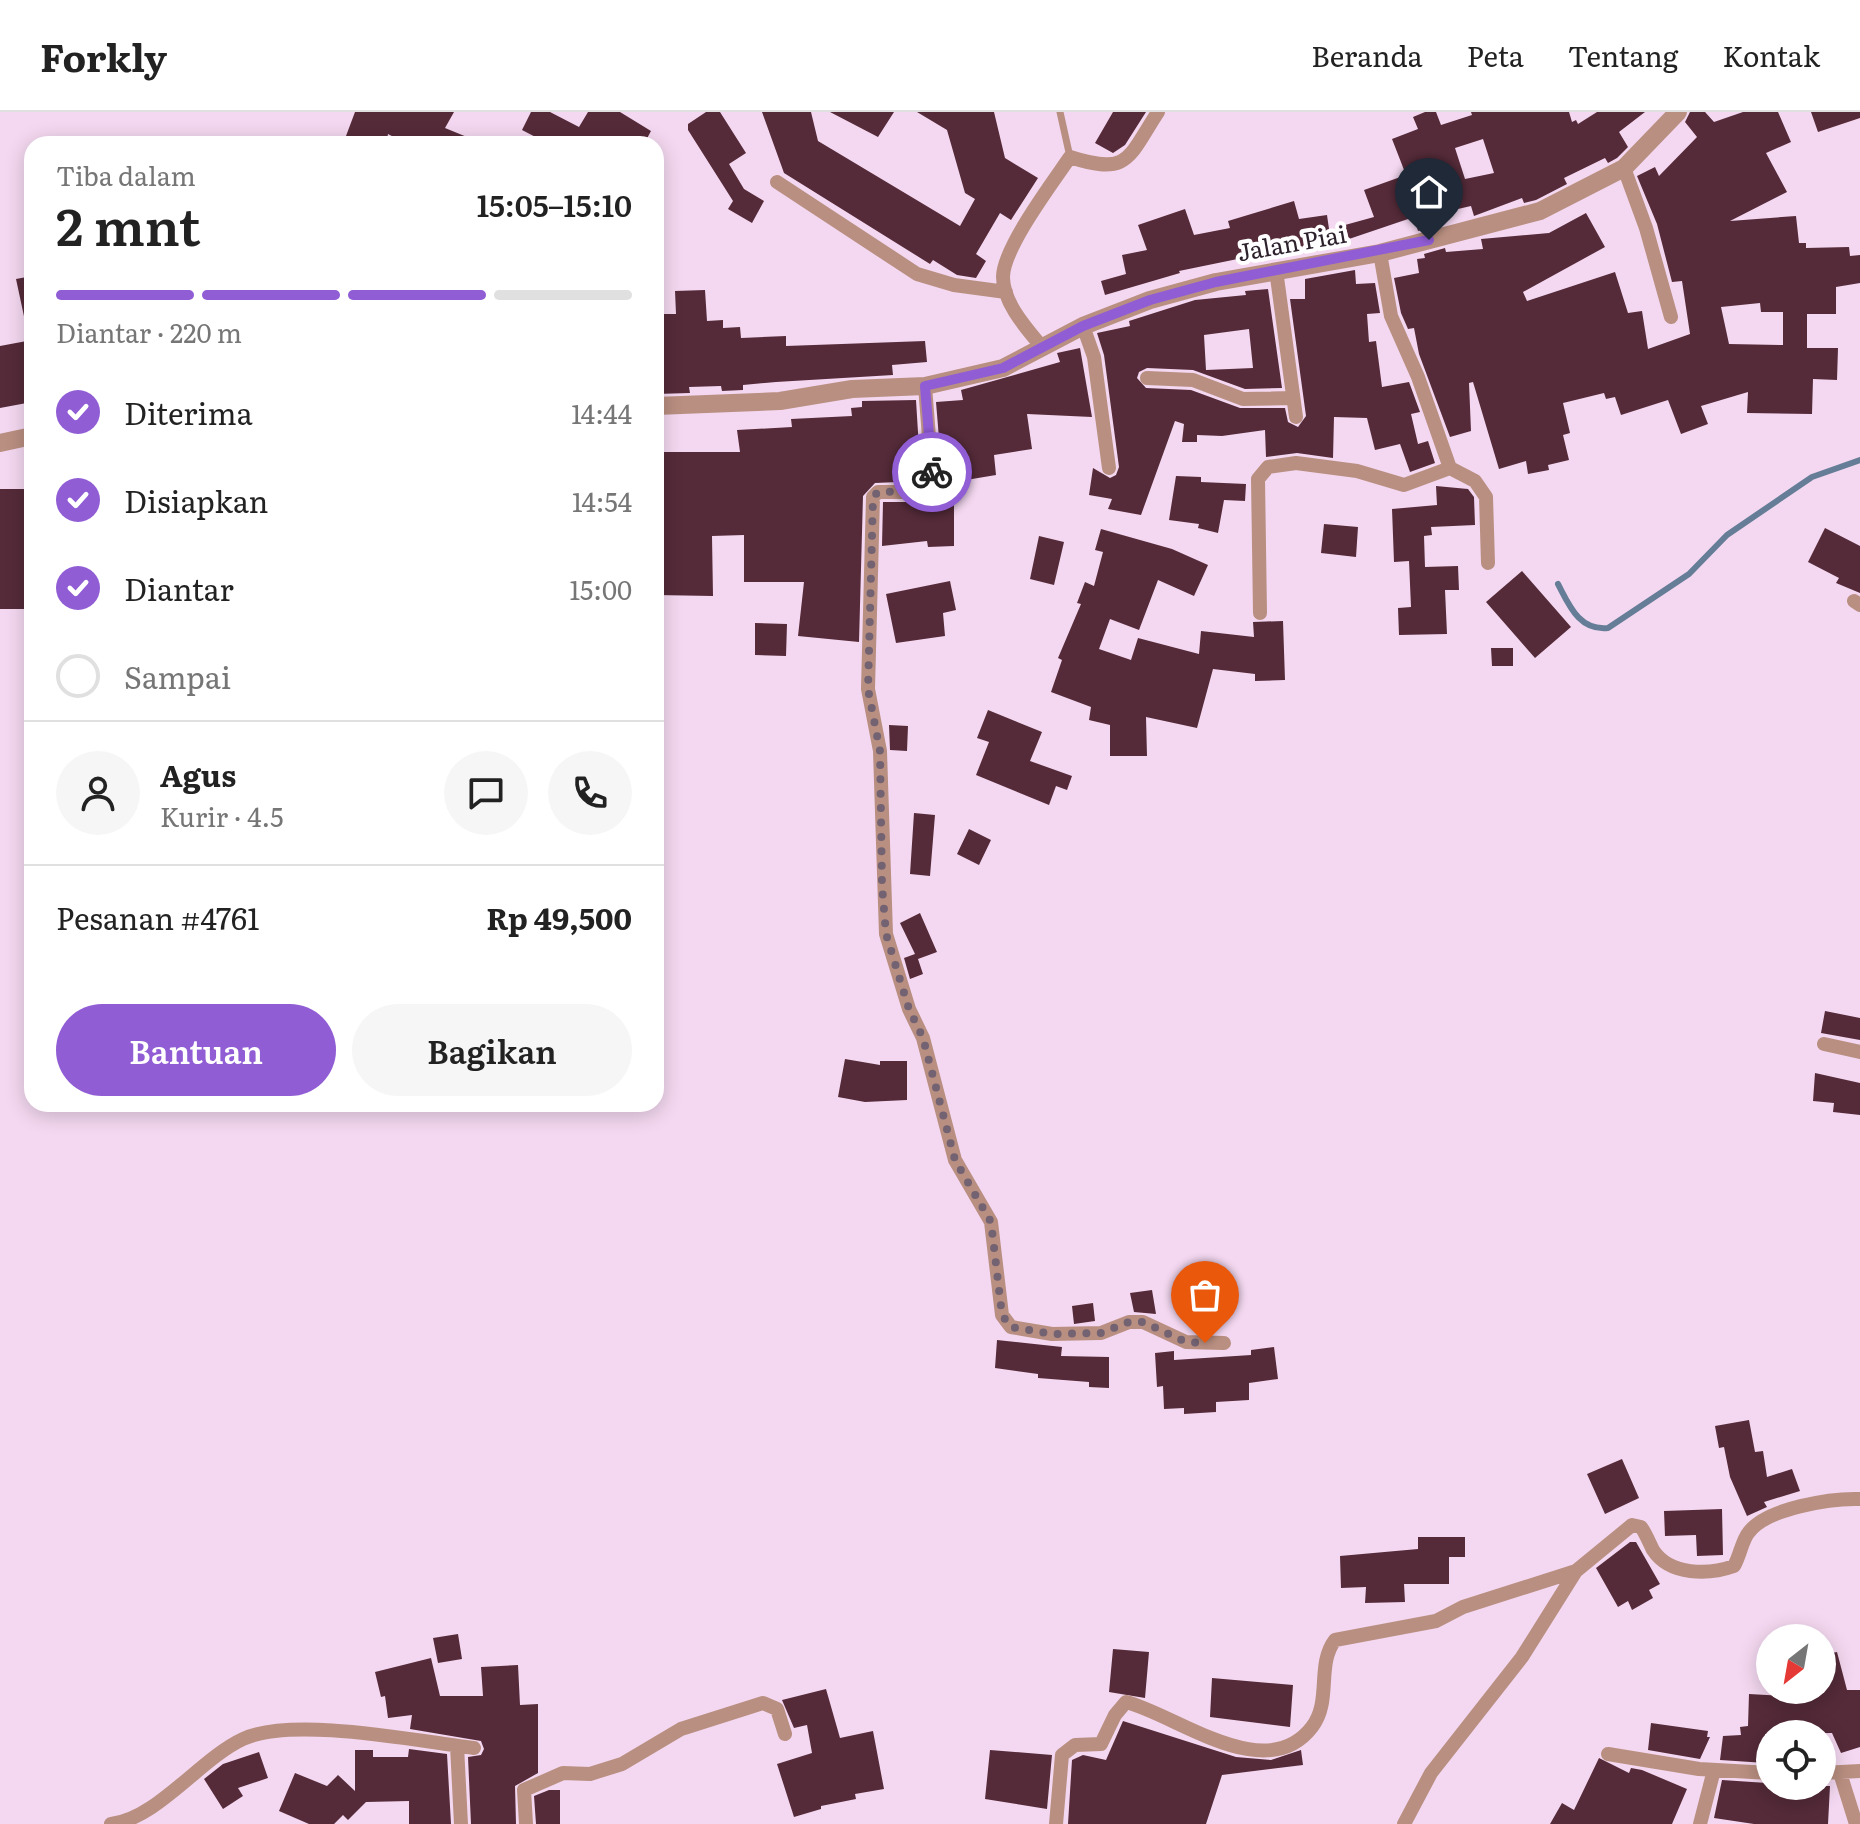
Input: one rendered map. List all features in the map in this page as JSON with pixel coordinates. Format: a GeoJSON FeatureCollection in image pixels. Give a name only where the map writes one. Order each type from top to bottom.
{"type":"FeatureCollection","features":[{"type":"Feature","properties":{"kind":"street"},"geometry":{"type":"LineString","coordinates":[[1042,347],[1023,324],[1006,292],[1003,275],[1027,221],[1070,157],[1097,166],[1118,165],[1129,157],[1158,112]]}},
{"type":"Feature","properties":{"kind":"street","name":"Jalan Piai"},"geometry":{"type":"LineString","coordinates":[[664,406],[780,401],[852,389],[925,386],[1003,368],[1083,326],[1150,300],[1276,270],[1380,253],[1540,211],[1624,168],[1678,112]]}},
{"type":"Feature","properties":{"kind":"street"},"geometry":{"type":"LineString","coordinates":[[1624,168],[1646,228],[1671,317]]}},
{"type":"Feature","properties":{"kind":"street"},"geometry":{"type":"LineString","coordinates":[[777,182],[917,274],[954,285],[1006,292]]}},
{"type":"Feature","properties":{"kind":"street"},"geometry":{"type":"LineString","coordinates":[[1380,253],[1391,316],[1418,377],[1450,468],[1475,481],[1486,497],[1488,563]]}},
{"type":"Feature","properties":{"kind":"street"},"geometry":{"type":"LineString","coordinates":[[1276,270],[1296,417]]}},
{"type":"Feature","properties":{"kind":"street"},"geometry":{"type":"LineString","coordinates":[[1083,326],[1100,393],[1109,468]]}},
{"type":"Feature","properties":{"kind":"street"},"geometry":{"type":"LineString","coordinates":[[1147,378],[1193,380],[1243,399],[1293,398]]}},
{"type":"Feature","properties":{"kind":"street"},"geometry":{"type":"LineString","coordinates":[[925,386],[932,475],[930,487],[923,492],[878,492],[873,497],[868,689],[880,751],[886,934],[909,1009],[923,1038],[955,1160],[991,1222],[1002,1315],[1011,1327],[1052,1334],[1101,1333],[1129,1322],[1143,1322],[1186,1342],[1224,1343]]}},
{"type":"Feature","properties":{"kind":"street"},"geometry":{"type":"LineString","coordinates":[[0,443],[24,438]]}},
{"type":"Feature","properties":{"kind":"street"},"geometry":{"type":"LineString","coordinates":[[1260,613],[1258,479],[1268,467],[1296,463],[1357,471],[1404,485],[1450,468]]}},
{"type":"Feature","properties":{"kind":"street"},"geometry":{"type":"LineString","coordinates":[[1824,1044],[1860,1052]]}},
{"type":"Feature","properties":{"kind":"street"},"geometry":{"type":"LineString","coordinates":[[1404,1824],[1431,1773],[1522,1657],[1576,1571],[1632,1525],[1641,1527],[1654,1551],[1666,1563],[1714,1573],[1734,1566],[1748,1533],[1759,1524],[1800,1506],[1832,1498],[1860,1499]]}},
{"type":"Feature","properties":{"kind":"street"},"geometry":{"type":"LineString","coordinates":[[1056,1824],[1062,1755],[1075,1745],[1101,1744],[1115,1715],[1126,1702],[1227,1746],[1259,1751],[1287,1745],[1312,1728],[1322,1705],[1328,1649],[1335,1640],[1436,1621],[1463,1607],[1576,1571]]}},
{"type":"Feature","properties":{"kind":"street"},"geometry":{"type":"LineString","coordinates":[[526,1824],[524,1790],[563,1773],[590,1774],[622,1764],[681,1729],[763,1703],[777,1709],[785,1734]]}},
{"type":"Feature","properties":{"kind":"street"},"geometry":{"type":"LineString","coordinates":[[111,1824],[135,1817],[235,1743],[262,1732],[317,1729],[474,1748]]}},
{"type":"Feature","properties":{"kind":"street"},"geometry":{"type":"LineString","coordinates":[[457,1746],[461,1824]]}},
{"type":"Feature","properties":{"kind":"street"},"geometry":{"type":"LineString","coordinates":[[1608,1754],[1714,1770],[1756,1772]]}},
{"type":"Feature","properties":{"kind":"street"},"geometry":{"type":"LineString","coordinates":[[1700,1824],[1714,1770]]}},
{"type":"Feature","properties":{"kind":"street"},"geometry":{"type":"LineString","coordinates":[[1836,1773],[1860,1771]]}},
{"type":"Feature","properties":{"kind":"street"},"geometry":{"type":"LineString","coordinates":[[1840,1773],[1856,1824]]}},
{"type":"Feature","properties":{"kind":"lane"},"geometry":{"type":"LineString","coordinates":[[1060,112],[1070,157]]}},
{"type":"Feature","properties":{"kind":"building"},"geometry":{"type":"Polygon","coordinates":[[[355,112],[454,112],[445,128],[464,136],[388,134],[346,136],[355,112]]]}},
{"type":"Feature","properties":{"kind":"building"},"geometry":{"type":"Polygon","coordinates":[[[531,112],[550,112],[579,127],[588,112],[620,112],[651,131],[648,136],[534,136],[522,130],[531,112]]]}},
{"type":"Feature","properties":{"kind":"building"},"geometry":{"type":"Polygon","coordinates":[[[706,112],[720,112],[746,153],[729,164],[744,189],[764,201],[752,223],[728,209],[733,201],[688,130],[688,124],[706,112]]]}},
{"type":"Feature","properties":{"kind":"building"},"geometry":{"type":"Polygon","coordinates":[[[762,112],[811,112],[818,141],[960,226],[975,199],[965,193],[947,130],[917,112],[994,112],[1005,158],[1038,178],[1011,220],[1000,213],[976,254],[986,261],[976,278],[957,275],[933,260],[930,264],[784,173],[762,112]]]}},
{"type":"Feature","properties":{"kind":"building"},"geometry":{"type":"Polygon","coordinates":[[[830,112],[894,112],[878,137],[830,112]]]}},
{"type":"Feature","properties":{"kind":"building"},"geometry":{"type":"Polygon","coordinates":[[[1113,112],[1146,112],[1125,145],[1113,153],[1095,143],[1113,112]]]}},
{"type":"Feature","properties":{"kind":"building"},"geometry":{"type":"Polygon","coordinates":[[[1436,112],[1441,125],[1472,115],[1471,112],[1569,112],[1572,122],[1576,120],[1578,124],[1597,112],[1645,112],[1619,132],[1628,147],[1617,158],[1608,163],[1605,158],[1564,178],[1567,184],[1536,200],[1524,203],[1522,198],[1474,216],[1471,206],[1436,214],[1439,225],[1418,231],[1414,217],[1349,239],[1345,225],[1374,217],[1364,190],[1406,175],[1392,139],[1418,129],[1413,117],[1436,112]],[[1483,139],[1455,148],[1465,179],[1494,173],[1483,139]]]}},
{"type":"Feature","properties":{"kind":"building"},"geometry":{"type":"Polygon","coordinates":[[[1690,112],[1705,112],[1714,122],[1743,112],[1778,112],[1791,142],[1766,153],[1787,192],[1730,221],[1796,216],[1799,243],[1806,243],[1806,248],[1849,247],[1850,256],[1860,255],[1860,283],[1836,287],[1836,314],[1807,314],[1807,348],[1838,348],[1837,380],[1813,379],[1812,414],[1747,413],[1748,392],[1701,406],[1708,424],[1681,434],[1668,400],[1621,415],[1615,397],[1606,399],[1604,393],[1563,403],[1570,433],[1563,435],[1569,460],[1548,465],[1549,470],[1528,474],[1526,461],[1499,469],[1473,382],[1469,383],[1471,431],[1450,437],[1419,354],[1414,328],[1408,329],[1401,313],[1394,278],[1419,273],[1417,259],[1425,258],[1424,254],[1445,248],[1446,252],[1483,249],[1481,239],[1549,233],[1586,213],[1605,247],[1523,292],[1527,301],[1615,272],[1628,313],[1642,311],[1648,349],[1690,334],[1682,281],[1672,282],[1657,224],[1637,176],[1655,167],[1659,176],[1697,137],[1685,122],[1690,112]],[[1760,303],[1721,307],[1729,344],[1783,345],[1783,312],[1761,312],[1760,303]]]}},
{"type":"Feature","properties":{"kind":"building"},"geometry":{"type":"Polygon","coordinates":[[[1811,112],[1860,112],[1860,118],[1818,132],[1811,112]]]}},
{"type":"Feature","properties":{"kind":"building"},"geometry":{"type":"Polygon","coordinates":[[[1294,201],[1299,219],[1327,215],[1330,236],[1305,240],[1307,248],[1282,255],[1257,255],[1179,271],[1105,295],[1101,281],[1126,274],[1122,255],[1147,250],[1138,225],[1185,209],[1194,235],[1230,228],[1228,221],[1294,201]]]}},
{"type":"Feature","properties":{"kind":"building"},"geometry":{"type":"Polygon","coordinates":[[[1355,270],[1356,284],[1375,283],[1380,313],[1367,314],[1369,342],[1376,341],[1382,387],[1409,382],[1420,412],[1411,414],[1418,444],[1428,441],[1435,463],[1410,472],[1400,444],[1375,450],[1367,418],[1334,417],[1333,458],[1297,453],[1266,457],[1265,430],[1222,436],[1197,435],[1197,442],[1182,442],[1184,424],[1175,421],[1141,515],[1108,509],[1112,499],[1089,495],[1093,468],[1110,478],[1116,475],[1119,467],[1104,355],[1097,333],[1130,326],[1129,321],[1195,300],[1246,295],[1245,291],[1268,289],[1282,388],[1245,389],[1193,370],[1147,368],[1139,372],[1137,378],[1146,388],[1191,390],[1240,408],[1285,408],[1288,422],[1298,427],[1306,416],[1290,299],[1305,299],[1305,279],[1355,270]],[[1249,329],[1204,335],[1206,370],[1253,368],[1249,329]]]}},
{"type":"Feature","properties":{"kind":"building"},"geometry":{"type":"Polygon","coordinates":[[[24,278],[24,316],[16,279],[24,278]]]}},
{"type":"Feature","properties":{"kind":"building"},"geometry":{"type":"Polygon","coordinates":[[[705,290],[707,321],[723,320],[723,328],[740,327],[741,338],[786,336],[786,346],[925,341],[927,362],[892,365],[893,375],[743,385],[743,390],[722,391],[721,386],[689,387],[690,393],[664,394],[664,314],[676,314],[675,291],[705,290]]]}},
{"type":"Feature","properties":{"kind":"building"},"geometry":{"type":"Polygon","coordinates":[[[24,342],[24,404],[0,408],[0,346],[24,342]]]}},
{"type":"Feature","properties":{"kind":"building"},"geometry":{"type":"Polygon","coordinates":[[[1080,348],[1092,417],[1027,414],[1032,449],[994,455],[996,475],[954,482],[954,546],[928,547],[927,541],[882,546],[883,502],[924,502],[940,489],[942,475],[936,402],[963,400],[961,390],[1060,362],[1057,353],[1080,348]]]}},
{"type":"Feature","properties":{"kind":"building"},"geometry":{"type":"Polygon","coordinates":[[[916,400],[921,481],[875,483],[863,496],[859,642],[798,636],[804,582],[744,582],[744,535],[712,536],[713,596],[664,595],[664,452],[740,452],[737,430],[792,427],[791,419],[852,416],[851,408],[862,407],[862,401],[916,400]]]}},
{"type":"Feature","properties":{"kind":"building"},"geometry":{"type":"Polygon","coordinates":[[[1176,476],[1201,477],[1201,482],[1246,484],[1245,501],[1224,500],[1218,533],[1198,528],[1199,524],[1169,520],[1176,476]]]}},
{"type":"Feature","properties":{"kind":"building"},"geometry":{"type":"Polygon","coordinates":[[[1436,486],[1468,489],[1474,497],[1475,525],[1431,527],[1432,535],[1424,536],[1425,567],[1458,566],[1459,590],[1445,590],[1447,634],[1399,635],[1398,608],[1411,607],[1409,561],[1394,562],[1392,509],[1437,505],[1436,486]]]}},
{"type":"Feature","properties":{"kind":"building"},"geometry":{"type":"Polygon","coordinates":[[[0,489],[24,489],[24,609],[0,609],[0,489]]]}},
{"type":"Feature","properties":{"kind":"building"},"geometry":{"type":"Polygon","coordinates":[[[1324,524],[1358,527],[1356,557],[1321,553],[1324,524]]]}},
{"type":"Feature","properties":{"kind":"building"},"geometry":{"type":"Polygon","coordinates":[[[1825,528],[1860,546],[1860,593],[1836,583],[1839,578],[1808,562],[1825,528]]]}},
{"type":"Feature","properties":{"kind":"building"},"geometry":{"type":"Polygon","coordinates":[[[1101,529],[1172,549],[1208,565],[1194,596],[1158,580],[1139,630],[1110,619],[1099,649],[1131,660],[1138,638],[1199,654],[1201,631],[1254,637],[1253,622],[1283,621],[1285,680],[1255,681],[1255,674],[1213,669],[1197,728],[1146,717],[1147,756],[1110,756],[1110,725],[1089,720],[1091,707],[1051,692],[1062,660],[1058,658],[1081,604],[1077,603],[1085,582],[1094,586],[1103,552],[1095,550],[1101,529]]]}},
{"type":"Feature","properties":{"kind":"building"},"geometry":{"type":"Polygon","coordinates":[[[1039,536],[1064,542],[1054,585],[1030,579],[1039,536]]]}},
{"type":"Feature","properties":{"kind":"building"},"geometry":{"type":"Polygon","coordinates":[[[1522,571],[1571,627],[1535,658],[1486,602],[1522,571]]]}},
{"type":"Feature","properties":{"kind":"building"},"geometry":{"type":"Polygon","coordinates":[[[950,581],[956,610],[943,613],[945,636],[896,643],[886,594],[950,581]]]}},
{"type":"Feature","properties":{"kind":"building"},"geometry":{"type":"Polygon","coordinates":[[[755,623],[787,624],[786,656],[755,655],[755,623]]]}},
{"type":"Feature","properties":{"kind":"building"},"geometry":{"type":"Polygon","coordinates":[[[1491,648],[1513,648],[1513,666],[1492,666],[1491,648]]]}},
{"type":"Feature","properties":{"kind":"building"},"geometry":{"type":"Polygon","coordinates":[[[988,710],[1042,732],[1030,761],[1072,776],[1067,790],[1056,786],[1049,805],[976,775],[989,742],[977,738],[988,710]]]}},
{"type":"Feature","properties":{"kind":"building"},"geometry":{"type":"Polygon","coordinates":[[[889,725],[908,726],[907,751],[890,750],[889,725]]]}},
{"type":"Feature","properties":{"kind":"building"},"geometry":{"type":"Polygon","coordinates":[[[914,813],[935,815],[930,876],[910,874],[914,813]]]}},
{"type":"Feature","properties":{"kind":"building"},"geometry":{"type":"Polygon","coordinates":[[[969,829],[991,840],[979,865],[957,854],[969,829]]]}},
{"type":"Feature","properties":{"kind":"building"},"geometry":{"type":"Polygon","coordinates":[[[920,913],[937,952],[918,959],[923,974],[910,979],[904,958],[915,954],[900,923],[920,913]]]}},
{"type":"Feature","properties":{"kind":"building"},"geometry":{"type":"Polygon","coordinates":[[[1825,1011],[1860,1018],[1860,1040],[1821,1033],[1825,1011]]]}},
{"type":"Feature","properties":{"kind":"building"},"geometry":{"type":"Polygon","coordinates":[[[845,1059],[880,1065],[880,1061],[907,1061],[907,1100],[865,1102],[838,1097],[845,1059]]]}},
{"type":"Feature","properties":{"kind":"building"},"geometry":{"type":"Polygon","coordinates":[[[1815,1073],[1860,1083],[1860,1115],[1833,1112],[1834,1103],[1813,1101],[1815,1073]]]}},
{"type":"Feature","properties":{"kind":"building"},"geometry":{"type":"Polygon","coordinates":[[[1152,1290],[1156,1314],[1134,1312],[1130,1293],[1152,1290]]]}},
{"type":"Feature","properties":{"kind":"building"},"geometry":{"type":"Polygon","coordinates":[[[1093,1303],[1095,1321],[1074,1324],[1072,1306],[1093,1303]]]}},
{"type":"Feature","properties":{"kind":"building"},"geometry":{"type":"Polygon","coordinates":[[[997,1340],[1062,1347],[1061,1356],[1109,1357],[1109,1388],[1089,1387],[1089,1382],[1038,1378],[1038,1374],[995,1368],[997,1340]]]}},
{"type":"Feature","properties":{"kind":"building"},"geometry":{"type":"Polygon","coordinates":[[[1274,1347],[1278,1379],[1249,1383],[1249,1400],[1216,1402],[1216,1412],[1184,1414],[1184,1408],[1164,1409],[1163,1386],[1157,1387],[1155,1353],[1174,1351],[1174,1360],[1251,1355],[1251,1350],[1274,1347]]]}},
{"type":"Feature","properties":{"kind":"building"},"geometry":{"type":"Polygon","coordinates":[[[1749,1420],[1755,1452],[1763,1451],[1767,1477],[1792,1469],[1800,1491],[1764,1502],[1767,1507],[1747,1516],[1730,1477],[1724,1447],[1719,1448],[1715,1426],[1749,1420]]]}},
{"type":"Feature","properties":{"kind":"building"},"geometry":{"type":"Polygon","coordinates":[[[1622,1459],[1639,1498],[1605,1514],[1587,1474],[1622,1459]]]}},
{"type":"Feature","properties":{"kind":"building"},"geometry":{"type":"Polygon","coordinates":[[[1722,1509],[1723,1555],[1697,1556],[1696,1535],[1665,1536],[1664,1511],[1722,1509]]]}},
{"type":"Feature","properties":{"kind":"building"},"geometry":{"type":"Polygon","coordinates":[[[1418,1537],[1465,1537],[1465,1557],[1449,1557],[1449,1584],[1404,1584],[1405,1602],[1365,1603],[1366,1587],[1341,1588],[1340,1556],[1418,1549],[1418,1537]]]}},
{"type":"Feature","properties":{"kind":"building"},"geometry":{"type":"Polygon","coordinates":[[[1630,1542],[1636,1542],[1660,1584],[1649,1590],[1653,1598],[1632,1610],[1628,1601],[1618,1607],[1596,1568],[1630,1542]]]}},
{"type":"Feature","properties":{"kind":"building"},"geometry":{"type":"Polygon","coordinates":[[[458,1634],[462,1659],[438,1663],[433,1638],[458,1634]]]}},
{"type":"Feature","properties":{"kind":"building"},"geometry":{"type":"Polygon","coordinates":[[[1113,1649],[1149,1652],[1145,1698],[1109,1692],[1113,1649]]]}},
{"type":"Feature","properties":{"kind":"building"},"geometry":{"type":"Polygon","coordinates":[[[1836,1652],[1847,1690],[1860,1690],[1860,1747],[1841,1753],[1836,1742],[1836,1720],[1756,1720],[1756,1762],[1720,1760],[1723,1736],[1741,1735],[1740,1727],[1748,1726],[1749,1694],[1756,1694],[1756,1704],[1836,1704],[1836,1652]]]}},
{"type":"Feature","properties":{"kind":"building"},"geometry":{"type":"Polygon","coordinates":[[[431,1658],[440,1696],[483,1696],[481,1667],[518,1665],[520,1705],[538,1704],[538,1773],[515,1786],[516,1824],[471,1824],[468,1757],[481,1755],[484,1749],[481,1741],[410,1729],[412,1715],[388,1718],[385,1696],[381,1697],[375,1672],[431,1658]]]}},
{"type":"Feature","properties":{"kind":"building"},"geometry":{"type":"Polygon","coordinates":[[[1212,1678],[1293,1685],[1290,1727],[1210,1717],[1212,1678]]]}},
{"type":"Feature","properties":{"kind":"building"},"geometry":{"type":"Polygon","coordinates":[[[826,1689],[840,1738],[873,1731],[884,1789],[855,1794],[856,1799],[821,1806],[821,1809],[794,1817],[777,1764],[812,1753],[807,1725],[794,1728],[782,1700],[826,1689]]]}},
{"type":"Feature","properties":{"kind":"building"},"geometry":{"type":"Polygon","coordinates":[[[1123,1721],[1236,1757],[1271,1760],[1301,1750],[1303,1765],[1222,1775],[1206,1824],[1068,1824],[1072,1760],[1083,1755],[1106,1760],[1123,1721]]]}},
{"type":"Feature","properties":{"kind":"building"},"geometry":{"type":"Polygon","coordinates":[[[1651,1723],[1708,1731],[1707,1737],[1710,1737],[1700,1759],[1648,1750],[1651,1723]]]}},
{"type":"Feature","properties":{"kind":"building"},"geometry":{"type":"Polygon","coordinates":[[[409,1749],[447,1754],[451,1824],[409,1824],[409,1801],[366,1802],[348,1820],[343,1815],[334,1824],[309,1824],[279,1811],[295,1773],[327,1786],[338,1775],[355,1791],[355,1750],[373,1750],[373,1757],[408,1757],[409,1749]]]}},
{"type":"Feature","properties":{"kind":"building"},"geometry":{"type":"Polygon","coordinates":[[[990,1750],[1052,1755],[1047,1809],[985,1799],[990,1750]]]}},
{"type":"Feature","properties":{"kind":"building"},"geometry":{"type":"Polygon","coordinates":[[[259,1752],[268,1778],[238,1788],[243,1796],[223,1809],[204,1779],[223,1764],[259,1752]]]}},
{"type":"Feature","properties":{"kind":"building"},"geometry":{"type":"Polygon","coordinates":[[[1599,1758],[1629,1773],[1631,1768],[1642,1770],[1687,1789],[1672,1824],[1550,1824],[1562,1803],[1574,1810],[1599,1758]]]}},
{"type":"Feature","properties":{"kind":"building"},"geometry":{"type":"Polygon","coordinates":[[[1722,1780],[1756,1782],[1756,1800],[1829,1800],[1828,1824],[1754,1824],[1714,1818],[1722,1780]]]}},
{"type":"Feature","properties":{"kind":"building"},"geometry":{"type":"Polygon","coordinates":[[[549,1790],[560,1790],[560,1824],[536,1824],[534,1796],[549,1790]]]}},
{"type":"Feature","properties":{"kind":"waterway"},"geometry":{"type":"LineString","coordinates":[[1558,584],[1582,621],[1598,628],[1608,628],[1689,574],[1727,535],[1812,477],[1860,460]]}},
{"type":"Feature","properties":{"kind":"way so far"},"geometry":{"type":"LineString","coordinates":[[932,472],[928,491],[878,492],[873,497],[868,689],[880,751],[886,934],[909,1009],[923,1038],[955,1160],[991,1222],[999,1265],[1002,1315],[1011,1327],[1052,1334],[1101,1333],[1129,1322],[1143,1322],[1186,1342],[1205,1343]]}},
{"type":"Feature","properties":{"kind":"route"},"geometry":{"type":"LineString","coordinates":[[932,472],[925,386],[1003,368],[1083,326],[1150,300],[1216,282],[1380,253],[1429,240]]}}]}
